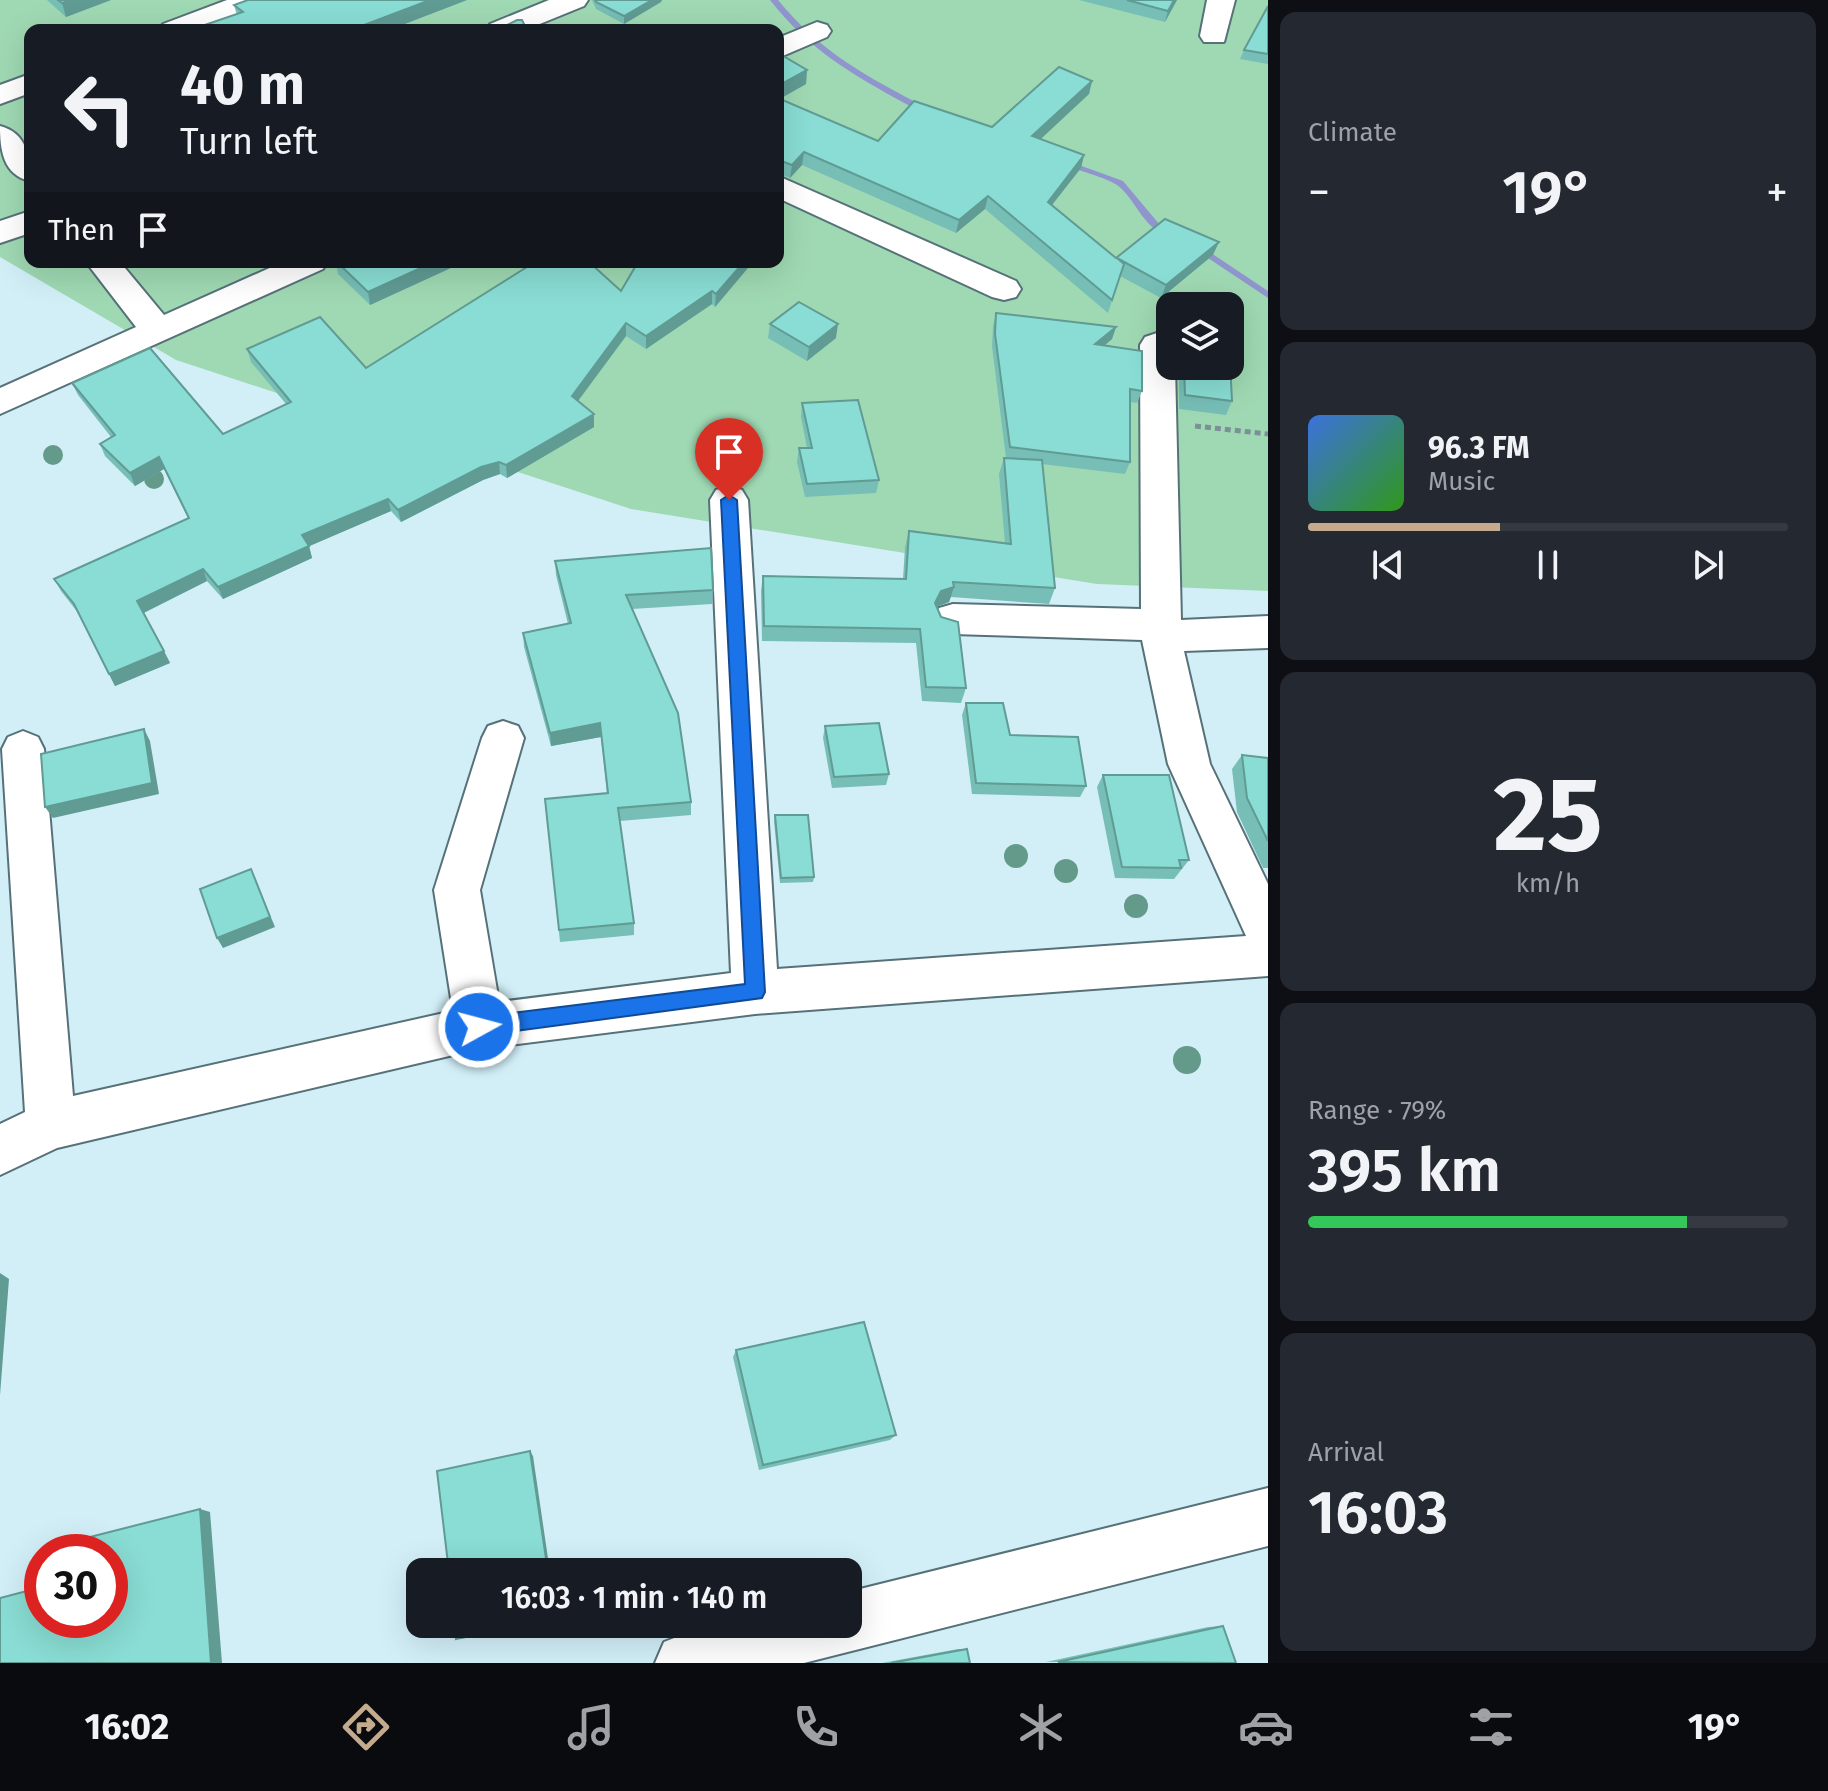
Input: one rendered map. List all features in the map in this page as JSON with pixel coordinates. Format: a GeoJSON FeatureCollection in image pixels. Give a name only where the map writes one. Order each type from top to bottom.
{"type":"FeatureCollection","features":[{"type":"Feature","properties":{"kind":"street"},"geometry":{"type":"LineString","coordinates":[[189,24],[253,0]]}},
{"type":"Feature","properties":{"kind":"street"},"geometry":{"type":"LineString","coordinates":[[515,24],[574,0]]}},
{"type":"Feature","properties":{"kind":"street"},"geometry":{"type":"LineString","coordinates":[[1214,36],[1221,0]]}},
{"type":"Feature","properties":{"kind":"street"},"geometry":{"type":"LineString","coordinates":[[784,46],[817,31]]}},
{"type":"Feature","properties":{"kind":"street"},"geometry":{"type":"LineString","coordinates":[[0,95],[24,85]]}},
{"type":"Feature","properties":{"kind":"street"},"geometry":{"type":"LineString","coordinates":[[0,135],[24,165]]}},
{"type":"Feature","properties":{"kind":"street"},"geometry":{"type":"LineString","coordinates":[[784,189],[1004,289]]}},
{"type":"Feature","properties":{"kind":"street"},"geometry":{"type":"LineString","coordinates":[[0,233],[24,223]]}},
{"type":"Feature","properties":{"kind":"street"},"geometry":{"type":"LineString","coordinates":[[107,268],[158,331]]}},
{"type":"Feature","properties":{"kind":"street"},"geometry":{"type":"LineString","coordinates":[[0,402],[298,268]]}},
{"type":"Feature","properties":{"kind":"street"},"geometry":{"type":"LineString","coordinates":[[1157,380],[1161,630],[1189,764],[1268,933]]}},
{"type":"Feature","properties":{"kind":"street"},"geometry":{"type":"LineString","coordinates":[[729,500],[755,992]]}},
{"type":"Feature","properties":{"kind":"street"},"geometry":{"type":"LineString","coordinates":[[953,619],[1161,630],[1268,632]]}},
{"type":"Feature","properties":{"kind":"street"},"geometry":{"type":"LineString","coordinates":[[479,1027],[457,890],[503,738]]}},
{"type":"Feature","properties":{"kind":"street"},"geometry":{"type":"LineString","coordinates":[[23,749],[51,1125]]}},
{"type":"Feature","properties":{"kind":"street"},"geometry":{"type":"LineString","coordinates":[[0,1150],[51,1125],[479,1027],[755,992],[1268,955]]}},
{"type":"Feature","properties":{"kind":"street"},"geometry":{"type":"LineString","coordinates":[[862,1618],[1268,1517]]}},
{"type":"Feature","properties":{"kind":"street"},"geometry":{"type":"LineString","coordinates":[[685,1663],[785,1638]]}},
{"type":"Feature","properties":{"kind":"path"},"geometry":{"type":"LineString","coordinates":[[1158,422],[1268,434]]}},
{"type":"Feature","properties":{"kind":"green space"},"geometry":{"type":"Polygon","coordinates":[[[0,0],[1268,0],[1268,591],[1097,584],[631,509],[176,360],[0,257],[0,0]]]}},
{"type":"Feature","properties":{"kind":"building"},"geometry":{"type":"Polygon","coordinates":[[[248,0],[430,0],[367,24],[208,24],[243,12],[234,5],[248,0]]]}},
{"type":"Feature","properties":{"kind":"building"},"geometry":{"type":"Polygon","coordinates":[[[595,0],[652,0],[624,16],[595,0]]]}},
{"type":"Feature","properties":{"kind":"building"},"geometry":{"type":"Polygon","coordinates":[[[1127,0],[1174,0],[1168,11],[1127,0]]]}},
{"type":"Feature","properties":{"kind":"building"},"geometry":{"type":"Polygon","coordinates":[[[1268,6],[1268,54],[1244,50],[1268,6]]]}},
{"type":"Feature","properties":{"kind":"building"},"geometry":{"type":"Polygon","coordinates":[[[784,57],[807,70],[784,83],[784,57]]]}},
{"type":"Feature","properties":{"kind":"building"},"geometry":{"type":"Polygon","coordinates":[[[1059,67],[1092,81],[1032,136],[1084,155],[1048,202],[1116,258],[1165,219],[1219,242],[1166,285],[1117,258],[1124,264],[1112,300],[988,196],[959,220],[804,152],[792,165],[784,162],[784,101],[878,141],[914,101],[992,127],[1059,67]]]}},
{"type":"Feature","properties":{"kind":"building"},"geometry":{"type":"Polygon","coordinates":[[[343,268],[421,268],[368,292],[343,268]]]}},
{"type":"Feature","properties":{"kind":"building"},"geometry":{"type":"Polygon","coordinates":[[[525,268],[596,268],[621,291],[634,268],[739,268],[716,294],[712,291],[646,336],[626,323],[572,396],[594,414],[506,465],[499,462],[481,467],[398,510],[388,499],[302,535],[309,546],[218,587],[203,569],[137,601],[164,651],[109,674],[74,604],[54,579],[189,518],[159,457],[130,473],[100,444],[115,435],[72,383],[150,348],[223,434],[291,402],[247,349],[320,317],[366,368],[525,268]]]}},
{"type":"Feature","properties":{"kind":"building"},"geometry":{"type":"Polygon","coordinates":[[[799,302],[838,324],[809,347],[770,324],[799,302]]]}},
{"type":"Feature","properties":{"kind":"building"},"geometry":{"type":"Polygon","coordinates":[[[996,313],[1116,327],[1095,344],[1142,351],[1142,391],[1130,389],[1130,462],[1010,447],[995,334],[996,313]]]}},
{"type":"Feature","properties":{"kind":"building"},"geometry":{"type":"Polygon","coordinates":[[[1184,380],[1231,380],[1232,401],[1185,395],[1184,380]]]}},
{"type":"Feature","properties":{"kind":"building"},"geometry":{"type":"Polygon","coordinates":[[[858,400],[879,480],[807,484],[799,448],[812,448],[802,403],[858,400]]]}},
{"type":"Feature","properties":{"kind":"building"},"geometry":{"type":"Polygon","coordinates":[[[1004,458],[1042,460],[1055,588],[953,582],[954,587],[941,591],[935,603],[941,617],[958,622],[966,688],[926,687],[920,629],[764,626],[763,576],[906,579],[909,531],[1011,544],[1004,458]]]}},
{"type":"Feature","properties":{"kind":"building"},"geometry":{"type":"Polygon","coordinates":[[[711,548],[713,590],[626,595],[678,713],[691,802],[618,808],[634,923],[559,930],[545,799],[608,793],[600,723],[550,733],[523,633],[571,623],[555,561],[711,548]]]}},
{"type":"Feature","properties":{"kind":"building"},"geometry":{"type":"Polygon","coordinates":[[[966,703],[1003,703],[1010,735],[1078,737],[1086,786],[976,783],[966,703]]]}},
{"type":"Feature","properties":{"kind":"building"},"geometry":{"type":"Polygon","coordinates":[[[879,723],[889,774],[834,777],[825,726],[879,723]]]}},
{"type":"Feature","properties":{"kind":"building"},"geometry":{"type":"Polygon","coordinates":[[[144,729],[152,783],[45,807],[41,754],[144,729]]]}},
{"type":"Feature","properties":{"kind":"building"},"geometry":{"type":"Polygon","coordinates":[[[1242,755],[1268,758],[1268,841],[1247,798],[1242,755]]]}},
{"type":"Feature","properties":{"kind":"building"},"geometry":{"type":"Polygon","coordinates":[[[1103,775],[1169,775],[1189,860],[1179,860],[1181,868],[1122,867],[1103,775]]]}},
{"type":"Feature","properties":{"kind":"building"},"geometry":{"type":"Polygon","coordinates":[[[775,815],[808,815],[814,877],[781,878],[775,815]]]}},
{"type":"Feature","properties":{"kind":"building"},"geometry":{"type":"Polygon","coordinates":[[[251,869],[270,917],[217,938],[200,889],[251,869]]]}},
{"type":"Feature","properties":{"kind":"building"},"geometry":{"type":"Polygon","coordinates":[[[864,1322],[896,1435],[763,1465],[736,1350],[864,1322]]]}},
{"type":"Feature","properties":{"kind":"building"},"geometry":{"type":"Polygon","coordinates":[[[530,1451],[546,1558],[447,1558],[437,1471],[530,1451]]]}},
{"type":"Feature","properties":{"kind":"building"},"geometry":{"type":"Polygon","coordinates":[[[200,1509],[211,1663],[0,1663],[0,1598],[24,1592],[24,1638],[128,1638],[128,1534],[102,1534],[200,1509]]]}},
{"type":"Feature","properties":{"kind":"building"},"geometry":{"type":"Polygon","coordinates":[[[1223,1626],[1236,1663],[1058,1662],[1223,1626]]]}},
{"type":"Feature","properties":{"kind":"building"},"geometry":{"type":"Polygon","coordinates":[[[967,1649],[970,1663],[891,1663],[967,1649]]]}},
{"type":"Feature","properties":{"kind":"waterway"},"geometry":{"type":"LineString","coordinates":[[774,0],[790,20],[824,51],[861,76],[924,110]]}},
{"type":"Feature","properties":{"kind":"waterway"},"geometry":{"type":"LineString","coordinates":[[1065,163],[1120,183],[1157,227],[1169,233]]}},
{"type":"Feature","properties":{"kind":"waterway"},"geometry":{"type":"LineString","coordinates":[[1199,248],[1268,295]]}},
{"type":"Feature","properties":{"kind":"route"},"geometry":{"type":"LineString","coordinates":[[479,1027],[755,992],[729,500]]}}]}
